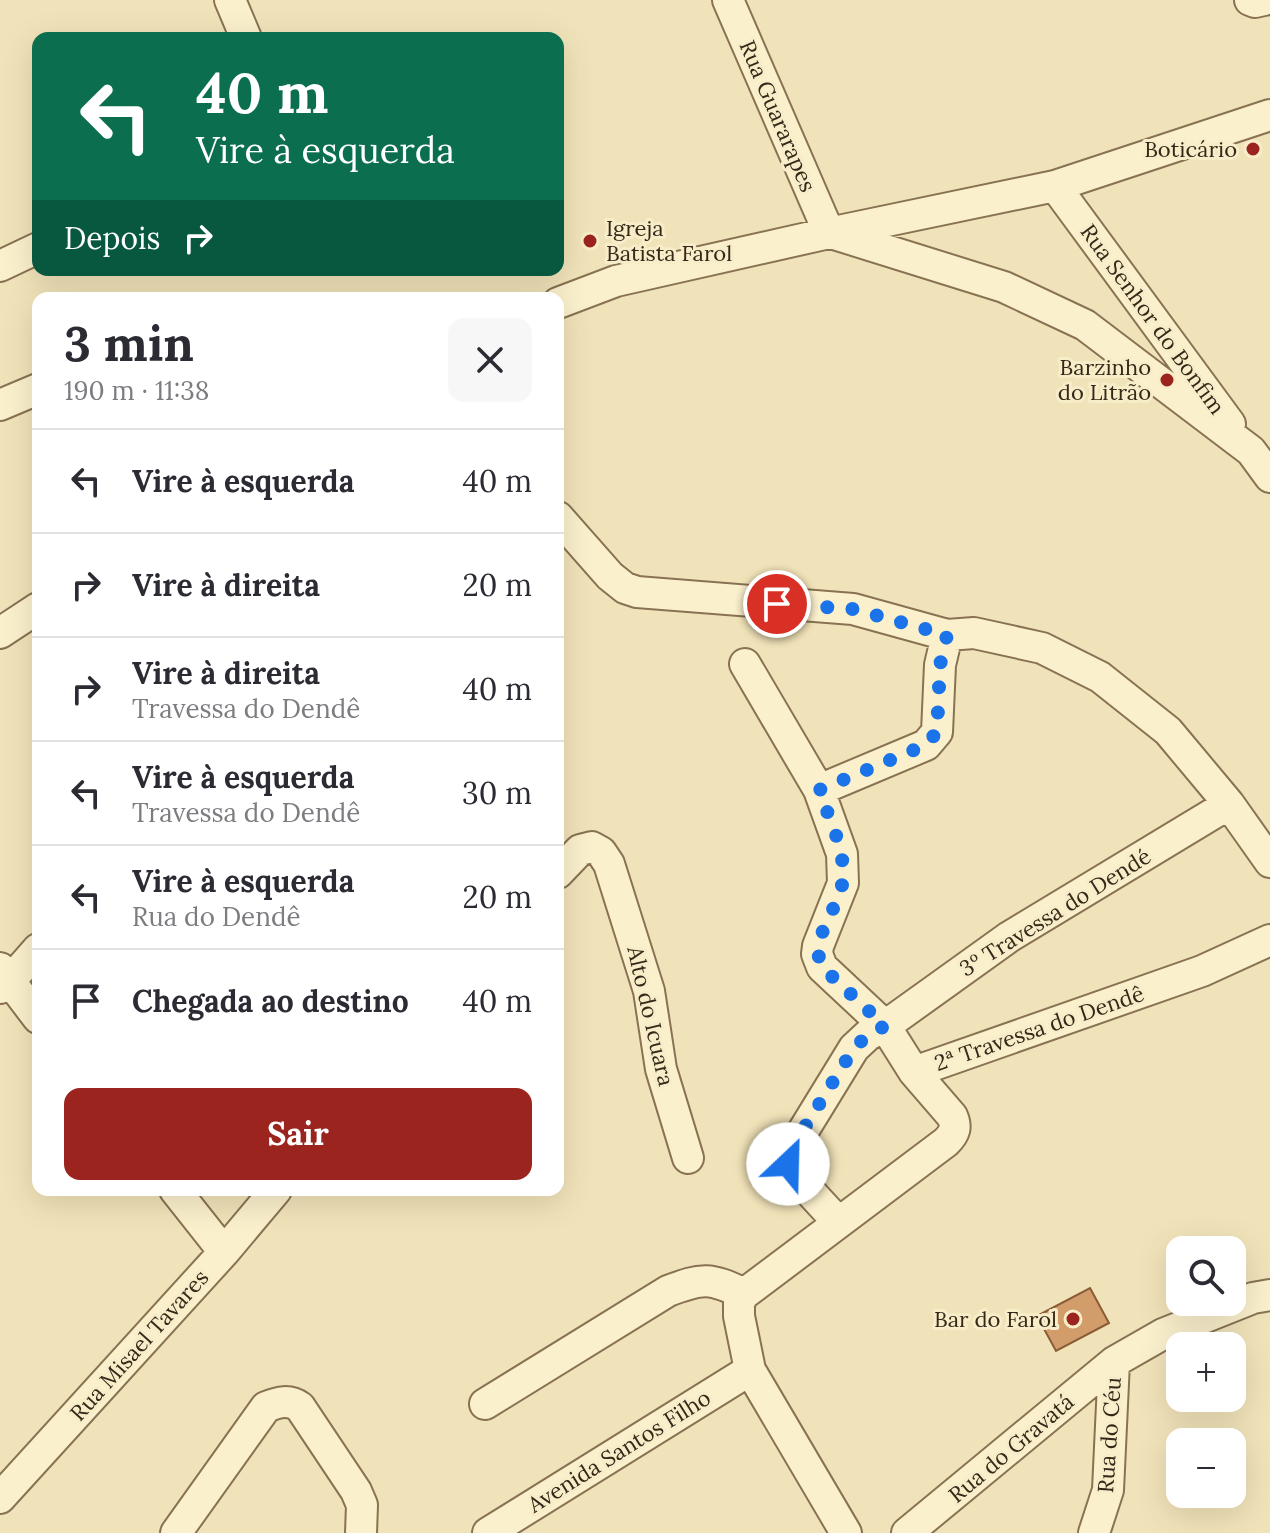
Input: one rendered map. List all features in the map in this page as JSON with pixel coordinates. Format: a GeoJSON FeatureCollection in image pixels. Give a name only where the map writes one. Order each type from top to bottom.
{"type":"FeatureCollection","features":[{"type":"Feature","properties":{"kind":"street"},"geometry":{"type":"LineString","coordinates":[[230,0],[243,32]]}},
{"type":"Feature","properties":{"kind":"street","name":"Rua Guararapes"},"geometry":{"type":"LineString","coordinates":[[728,0],[829,233]]}},
{"type":"Feature","properties":{"kind":"street"},"geometry":{"type":"LineString","coordinates":[[1250,0],[1264,0]]}},
{"type":"Feature","properties":{"kind":"street"},"geometry":{"type":"LineString","coordinates":[[564,301],[616,281],[1055,186],[1270,115]]}},
{"type":"Feature","properties":{"kind":"street","name":"Rua Senhor do Bonfim"},"geometry":{"type":"LineString","coordinates":[[1055,186],[1270,477]]}},
{"type":"Feature","properties":{"kind":"street","name":"Rua Senhor do Bonfim"},"geometry":{"type":"LineString","coordinates":[[829,233],[1004,287],[1085,325],[1251,451]]}},
{"type":"Feature","properties":{"kind":"street"},"geometry":{"type":"LineString","coordinates":[[0,266],[32,251]]}},
{"type":"Feature","properties":{"kind":"street"},"geometry":{"type":"LineString","coordinates":[[0,405],[32,392]]}},
{"type":"Feature","properties":{"kind":"street"},"geometry":{"type":"LineString","coordinates":[[564,524],[610,576],[625,588],[637,592],[853,609],[947,635],[974,633],[1042,648],[1100,677],[1168,731],[1229,804],[1270,862]]}},
{"type":"Feature","properties":{"kind":"street"},"geometry":{"type":"LineString","coordinates":[[0,633],[32,612]]}},
{"type":"Feature","properties":{"kind":"street"},"geometry":{"type":"LineString","coordinates":[[745,664],[819,790],[932,740],[937,732],[940,665],[947,635]]}},
{"type":"Feature","properties":{"kind":"street","name":"2ª Travessa do Dendê"},"geometry":{"type":"LineString","coordinates":[[819,790],[842,854],[843,883],[817,954],[822,967],[885,1026],[914,1072],[1202,971],[1270,940]]}},
{"type":"Feature","properties":{"kind":"street","name":"3º Travessa do Dendé"},"geometry":{"type":"LineString","coordinates":[[838,1222],[788,1164],[789,1154],[854,1048],[868,1035],[1009,937],[1229,804]]}},
{"type":"Feature","properties":{"kind":"street","name":"Alto do Icuara"},"geometry":{"type":"LineString","coordinates":[[564,867],[580,850],[592,847],[601,852],[609,864],[649,991],[661,1069],[688,1158]]}},
{"type":"Feature","properties":{"kind":"street"},"geometry":{"type":"LineString","coordinates":[[32,954],[3,980],[32,1011]]}},
{"type":"Feature","properties":{"kind":"street"},"geometry":{"type":"LineString","coordinates":[[846,1533],[748,1356],[739,1302],[744,1294],[954,1133],[956,1123],[952,1116],[914,1072]]}},
{"type":"Feature","properties":{"kind":"street"},"geometry":{"type":"LineString","coordinates":[[180,1196],[224,1252]]}},
{"type":"Feature","properties":{"kind":"street","name":"Rua Misael Tavares"},"geometry":{"type":"LineString","coordinates":[[0,1498],[224,1252],[271,1196]]}},
{"type":"Feature","properties":{"kind":"street"},"geometry":{"type":"LineString","coordinates":[[485,1404],[668,1291],[696,1280],[721,1282],[744,1294]]}},
{"type":"Feature","properties":{"kind":"street","name":"Rua do Céu"},"geometry":{"type":"LineString","coordinates":[[1094,1533],[1108,1490],[1114,1362],[1163,1334],[1253,1298],[1270,1295]]}},
{"type":"Feature","properties":{"kind":"street","name":"Avenida Santos Filho"},"geometry":{"type":"LineString","coordinates":[[488,1533],[748,1356]]}},
{"type":"Feature","properties":{"kind":"street","name":"Rua do Gravatá"},"geometry":{"type":"LineString","coordinates":[[907,1533],[1114,1362]]}},
{"type":"Feature","properties":{"kind":"street"},"geometry":{"type":"LineString","coordinates":[[176,1533],[266,1407],[284,1401],[300,1407],[356,1491],[362,1505],[361,1533]]}},
{"type":"Feature","properties":{"kind":"building","name":"Bar do Farol"},"geometry":{"type":"Polygon","coordinates":[[[1090,1288],[1109,1323],[1056,1351],[1037,1316],[1090,1288]]]}},
{"type":"Feature","properties":{"kind":"place","name":"Boticário"},"geometry":{"type":"Point","coordinates":[1253,149]}},
{"type":"Feature","properties":{"kind":"place","name":"Igreja Batista Farol"},"geometry":{"type":"Point","coordinates":[590,241]}},
{"type":"Feature","properties":{"kind":"place","name":"Barzinho do Litrão"},"geometry":{"type":"Point","coordinates":[1167,380]}},
{"type":"Feature","properties":{"kind":"place","name":"Bar do Farol"},"geometry":{"type":"Point","coordinates":[1073,1319]}},
{"type":"Feature","properties":{"kind":"route"},"geometry":{"type":"LineString","coordinates":[[777,604],[853,609],[947,635],[940,665],[937,732],[932,740],[819,790],[842,854],[843,883],[817,954],[822,967],[885,1026],[868,1035],[854,1048],[795,1143],[788,1164]]}}]}
